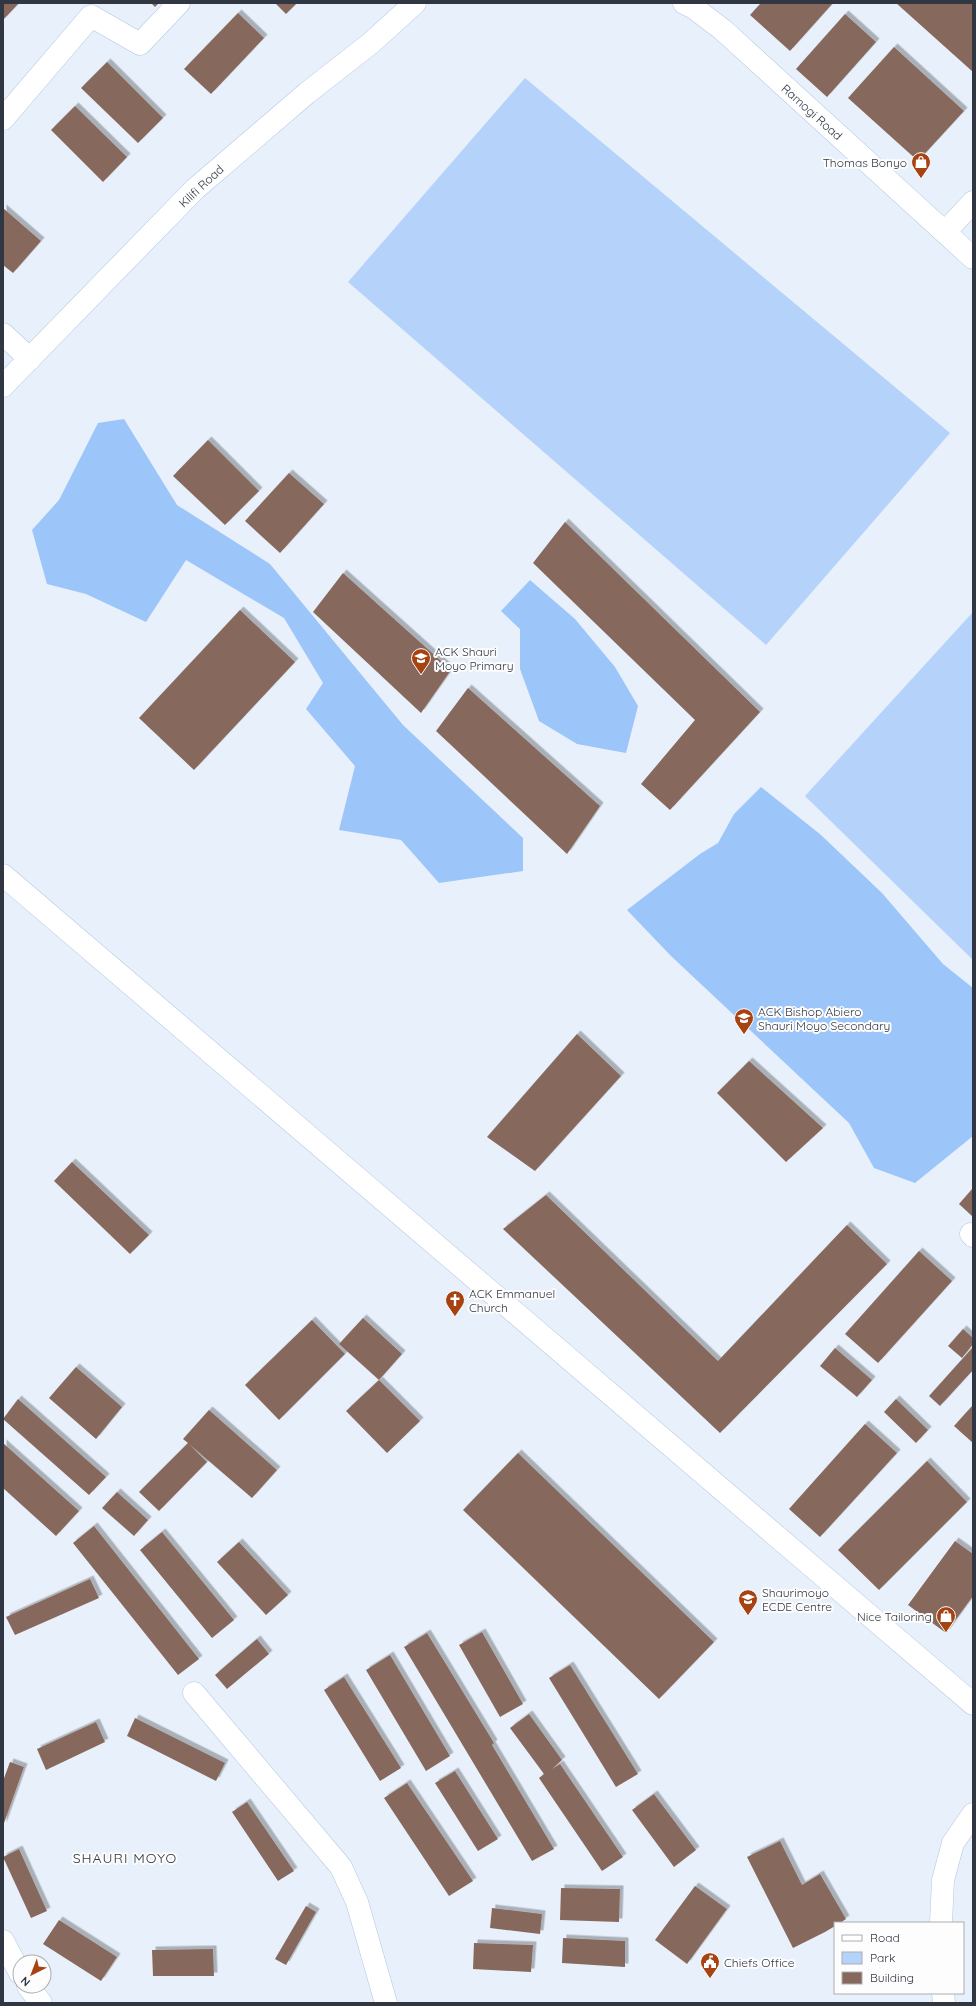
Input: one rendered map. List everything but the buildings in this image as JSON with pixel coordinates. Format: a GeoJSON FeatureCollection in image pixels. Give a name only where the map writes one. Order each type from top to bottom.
{"type":"FeatureCollection","features":[{"type":"Feature","properties":{"kind":"street"},"geometry":{"type":"LineString","coordinates":[[3,119],[91,16],[140,44],[179,3]]}},
{"type":"Feature","properties":{"kind":"street","name":"Kilifi Road"},"geometry":{"type":"LineString","coordinates":[[3,386],[195,189],[307,93],[371,43],[415,3]]}},
{"type":"Feature","properties":{"kind":"street","name":"Ramogi Road"},"geometry":{"type":"LineString","coordinates":[[684,3],[694,8],[723,30],[973,258]]}},
{"type":"Feature","properties":{"kind":"street"},"geometry":{"type":"LineString","coordinates":[[945,232],[973,202]]}},
{"type":"Feature","properties":{"kind":"street"},"geometry":{"type":"LineString","coordinates":[[3,334],[30,359]]}},
{"type":"Feature","properties":{"kind":"street"},"geometry":{"type":"LineString","coordinates":[[3,875],[973,1704]]}},
{"type":"Feature","properties":{"kind":"street"},"geometry":{"type":"LineString","coordinates":[[194,1693],[341,1867],[357,1902],[386,2003]]}},
{"type":"Feature","properties":{"kind":"street"},"geometry":{"type":"LineString","coordinates":[[941,1922],[943,1880],[953,1843],[973,1814]]}},
{"type":"Feature","properties":{"kind":"street"},"geometry":{"type":"LineString","coordinates":[[3,1941],[12,1957]]}},
{"type":"Feature","properties":{"kind":"street"},"geometry":{"type":"LineString","coordinates":[[34,1994],[41,2003]]}},
{"type":"Feature","properties":{"kind":"green space"},"geometry":{"type":"Polygon","coordinates":[[[525,78],[950,433],[766,645],[348,282],[525,78]]]}},
{"type":"Feature","properties":{"kind":"green space"},"geometry":{"type":"Polygon","coordinates":[[[973,612],[973,960],[805,796],[973,612]]]}},
{"type":"Feature","properties":{"kind":"shaded area"},"geometry":{"type":"Polygon","coordinates":[[[124,419],[177,505],[270,564],[403,725],[523,838],[523,871],[439,883],[401,840],[339,830],[355,766],[306,709],[323,683],[284,618],[186,560],[146,622],[86,594],[47,584],[32,530],[59,500],[98,423],[124,419]]]}},
{"type":"Feature","properties":{"kind":"shaded area"},"geometry":{"type":"Polygon","coordinates":[[[530,580],[575,619],[615,667],[638,706],[626,753],[577,744],[539,721],[520,669],[520,629],[501,611],[530,580]]]}},
{"type":"Feature","properties":{"kind":"shaded area"},"geometry":{"type":"Polygon","coordinates":[[[761,787],[821,835],[882,893],[943,964],[973,988],[973,1136],[915,1183],[874,1168],[849,1123],[671,956],[627,910],[700,854],[718,843],[734,814],[761,787]]]}},
{"type":"Feature","properties":{"kind":"place","name":"Thomas Bonyo"},"geometry":{"type":"Point","coordinates":[921,179]}},
{"type":"Feature","properties":{"kind":"place","name":"ACK Shauri Moyo Primary"},"geometry":{"type":"Point","coordinates":[421,675]}},
{"type":"Feature","properties":{"kind":"place","name":"ACK Bishop Abiero Shauri Moyo Secondary"},"geometry":{"type":"Point","coordinates":[744,1035]}},
{"type":"Feature","properties":{"kind":"place","name":"ACK Emmanuel Church"},"geometry":{"type":"Point","coordinates":[455,1317]}},
{"type":"Feature","properties":{"kind":"place","name":"Shaurimoyo ECDE Centre"},"geometry":{"type":"Point","coordinates":[748,1616]}},
{"type":"Feature","properties":{"kind":"place","name":"Nice Tailoring"},"geometry":{"type":"Point","coordinates":[946,1633]}},
{"type":"Feature","properties":{"kind":"place","name":"Chiefs Office"},"geometry":{"type":"Point","coordinates":[710,1979]}},
{"type":"Feature","properties":{"kind":"district","name":"SHAURI MOYO"},"geometry":{"type":"Point","coordinates":[125,1858]}}]}
